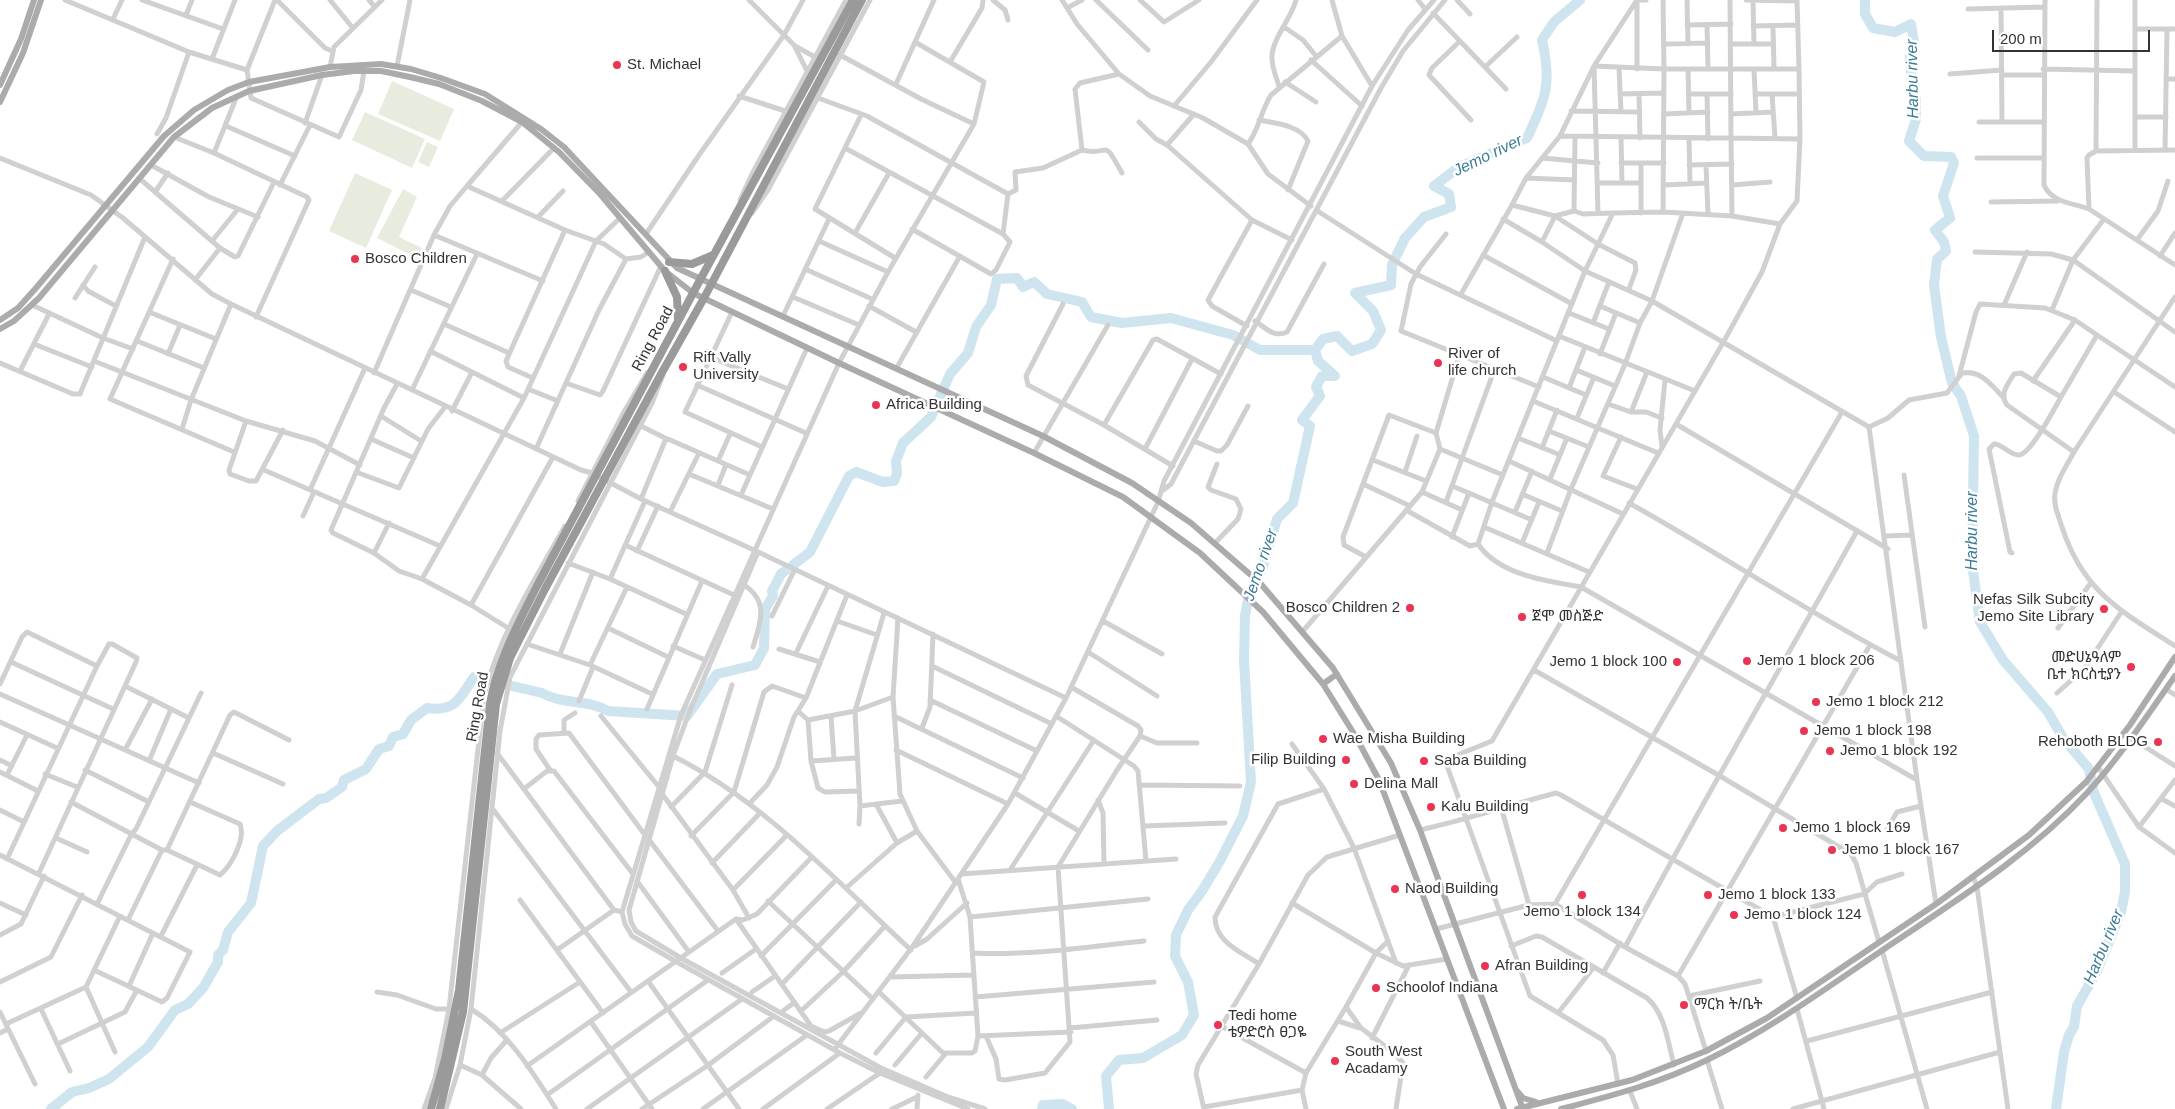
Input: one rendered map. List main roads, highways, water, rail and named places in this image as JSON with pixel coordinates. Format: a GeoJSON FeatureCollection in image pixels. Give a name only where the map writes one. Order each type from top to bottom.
{"type":"FeatureCollection","features":[{"type":"Feature","properties":{"kind":"highway"},"geometry":{"type":"LineString","coordinates":[[700,280],[853,0]]}},
{"type":"Feature","properties":{"kind":"highway"},"geometry":{"type":"LineString","coordinates":[[710,285],[862,0]]}},
{"type":"Feature","properties":{"kind":"highway"},"geometry":{"type":"LineString","coordinates":[[669,262],[692,264],[715,254]]}},
{"type":"Feature","properties":{"kind":"highway"},"geometry":{"type":"LineString","coordinates":[[663,268],[677,297],[678,325]]}},
{"type":"Feature","properties":{"kind":"highway","name":"Ring Road"},"geometry":{"type":"LineString","coordinates":[[431,1109],[446,1059],[458,990],[494,697],[500,676],[601,477],[655,365],[678,325],[700,280]]}},
{"type":"Feature","properties":{"kind":"highway","name":"Ring Road"},"geometry":{"type":"LineString","coordinates":[[601,477],[664,370],[710,285]]}},
{"type":"Feature","properties":{"kind":"highway","name":"Ring Road"},"geometry":{"type":"LineString","coordinates":[[440,1109],[464,1004],[494,697]]}},
{"type":"Feature","properties":{"kind":"main road"},"geometry":{"type":"LineString","coordinates":[[0,85],[34,0]]}},
{"type":"Feature","properties":{"kind":"main road"},"geometry":{"type":"LineString","coordinates":[[0,102],[23,53],[42,0]]}},
{"type":"Feature","properties":{"kind":"main road"},"geometry":{"type":"LineString","coordinates":[[0,320],[18,308],[107,206],[164,136],[194,110],[212,98],[249,82],[330,66],[353,64],[397,66],[441,78],[485,94],[587,169],[669,262],[710,285],[783,316],[1043,436],[1132,483],[1191,523],[1260,582],[1303,631],[1337,674],[1391,763],[1420,830],[1520,1108],[1618,1084],[1674,1065],[1706,1051],[1768,1018],[1936,904],[2030,835],[2094,773],[2101,770],[2131,738],[2175,676]]}},
{"type":"Feature","properties":{"kind":"main road"},"geometry":{"type":"LineString","coordinates":[[0,329],[14,322],[32,305],[174,137],[212,108],[237,96],[249,91],[322,75],[364,71],[410,77],[439,84],[482,101],[539,132],[584,177],[663,268],[693,293],[839,364],[1034,453],[1123,497],[1200,553],[1244,593],[1263,612],[1323,684],[1356,737],[1379,780],[1504,1109]]}},
{"type":"Feature","properties":{"kind":"main road"},"geometry":{"type":"LineString","coordinates":[[1561,1109],[1630,1091],[1708,1060],[1797,1009],[1977,887],[2038,840],[2094,785],[2101,770],[2175,657]]}},
{"type":"Feature","properties":{"kind":"main road"},"geometry":{"type":"LineString","coordinates":[[1323,684],[1337,674]]}},
{"type":"Feature","properties":{"kind":"main road"},"geometry":{"type":"LineString","coordinates":[[1818,984],[1822,991]]}},
{"type":"Feature","properties":{"kind":"main road"},"geometry":{"type":"LineString","coordinates":[[1514,1087],[1523,1098],[1540,1102]]}},
{"type":"Feature","properties":{"kind":"waterway","name":"Jemo river"},"geometry":{"type":"LineString","coordinates":[[1109,1109],[1106,1076],[1119,1060],[1143,1058],[1182,1035],[1194,1015],[1188,982],[1175,956],[1176,935],[1188,910],[1220,861],[1243,816],[1251,782],[1244,660],[1245,616],[1249,595],[1263,566],[1277,519],[1293,503],[1310,426],[1302,420],[1320,396],[1316,387],[1322,376],[1335,376],[1318,361],[1315,350],[1323,339],[1337,336],[1352,351],[1372,344],[1381,330],[1373,311],[1355,293],[1391,285],[1392,265],[1405,238],[1424,217],[1451,207],[1449,194],[1434,186],[1459,167],[1527,138],[1543,101],[1547,80],[1542,40],[1554,22],[1580,0]]}},
{"type":"Feature","properties":{"kind":"waterway","name":"Harbu river"},"geometry":{"type":"LineString","coordinates":[[1865,0],[1865,14],[1873,28],[1895,32],[1911,24],[1914,42],[1910,57],[1912,83],[1916,100],[1916,119],[1909,141],[1924,156],[1951,157],[1954,163],[1943,196],[1950,218],[1935,230],[1944,242],[1946,251],[1937,259],[1934,285],[1941,337],[1952,383],[1961,396],[1974,436],[1972,563],[1980,622],[2003,660],[2048,712],[2063,738],[2089,769],[2094,793],[2125,864],[2125,892],[2121,912],[2097,971],[2077,1006],[2074,1027],[2069,1035],[2064,1052],[2056,1109]]}},
{"type":"Feature","properties":{"kind":"waterway"},"geometry":{"type":"LineString","coordinates":[[793,565],[810,552],[849,476],[856,472],[883,482],[894,481],[897,474],[896,461],[903,443],[931,417],[950,374],[968,353],[976,327],[991,305],[997,279],[1017,278],[1023,287],[1034,282],[1047,294],[1082,302],[1091,317],[1122,323],[1171,318],[1233,335],[1260,350],[1315,350]]}},
{"type":"Feature","properties":{"kind":"waterway"},"geometry":{"type":"LineString","coordinates":[[51,1109],[72,1092],[89,1088],[109,1079],[148,1047],[175,1010],[188,1004],[203,988],[218,962],[218,955],[223,950],[228,932],[251,903],[263,846],[277,831],[319,799],[326,798],[342,787],[344,780],[366,769],[379,749],[389,746],[393,737],[403,734],[411,720],[427,708],[437,709],[451,706],[460,698],[474,677],[542,693],[558,699],[600,707],[608,711],[687,716],[717,674],[755,665],[764,648],[765,609],[773,596],[772,591],[781,574],[786,570]]}},
{"type":"Feature","properties":{"kind":"waterway","name":"Jemo river"},"geometry":{"type":"LineString","coordinates":[[1042,1109],[1043,1105],[1063,1104],[1072,1109]]}},
{"type":"Feature","properties":{"kind":"place","name":"St. Michael"},"geometry":{"type":"Point","coordinates":[617,65]}},
{"type":"Feature","properties":{"kind":"place","name":"Bosco Children"},"geometry":{"type":"Point","coordinates":[355,259]}},
{"type":"Feature","properties":{"kind":"place","name":"River of life church"},"geometry":{"type":"Point","coordinates":[1438,363]}},
{"type":"Feature","properties":{"kind":"place","name":"Rift Vally University"},"geometry":{"type":"Point","coordinates":[683,367]}},
{"type":"Feature","properties":{"kind":"place","name":"Africa Building"},"geometry":{"type":"Point","coordinates":[876,405]}},
{"type":"Feature","properties":{"kind":"place","name":"Bosco Children 2"},"geometry":{"type":"Point","coordinates":[1410,608]}},
{"type":"Feature","properties":{"kind":"place","name":"Nefas Silk Subcity Jemo Site Library"},"geometry":{"type":"Point","coordinates":[2104,609]}},
{"type":"Feature","properties":{"kind":"place","name":"ጀሞ መስጅድ"},"geometry":{"type":"Point","coordinates":[1522,617]}},
{"type":"Feature","properties":{"kind":"place","name":"Jemo 1 block 206"},"geometry":{"type":"Point","coordinates":[1747,661]}},
{"type":"Feature","properties":{"kind":"place","name":"Jemo 1 block 100"},"geometry":{"type":"Point","coordinates":[1677,662]}},
{"type":"Feature","properties":{"kind":"place","name":"መድሀኔዓለም ቤተ ክርስቲያን"},"geometry":{"type":"Point","coordinates":[2131,667]}},
{"type":"Feature","properties":{"kind":"place","name":"Jemo 1 block 212"},"geometry":{"type":"Point","coordinates":[1816,702]}},
{"type":"Feature","properties":{"kind":"place","name":"Jemo 1 block 198"},"geometry":{"type":"Point","coordinates":[1804,731]}},
{"type":"Feature","properties":{"kind":"place","name":"Wae Misha Building"},"geometry":{"type":"Point","coordinates":[1323,739]}},
{"type":"Feature","properties":{"kind":"place","name":"Rehoboth BLDG"},"geometry":{"type":"Point","coordinates":[2158,742]}},
{"type":"Feature","properties":{"kind":"place","name":"Jemo 1 block 192"},"geometry":{"type":"Point","coordinates":[1830,751]}},
{"type":"Feature","properties":{"kind":"place","name":"Filip Building"},"geometry":{"type":"Point","coordinates":[1346,760]}},
{"type":"Feature","properties":{"kind":"place","name":"Saba Building"},"geometry":{"type":"Point","coordinates":[1424,761]}},
{"type":"Feature","properties":{"kind":"place","name":"Delina Mall"},"geometry":{"type":"Point","coordinates":[1354,784]}},
{"type":"Feature","properties":{"kind":"place","name":"Kalu Building"},"geometry":{"type":"Point","coordinates":[1431,807]}},
{"type":"Feature","properties":{"kind":"place","name":"Jemo 1 block 169"},"geometry":{"type":"Point","coordinates":[1783,828]}},
{"type":"Feature","properties":{"kind":"place","name":"Jemo 1 block 167"},"geometry":{"type":"Point","coordinates":[1832,850]}},
{"type":"Feature","properties":{"kind":"place","name":"Naod Building"},"geometry":{"type":"Point","coordinates":[1395,889]}},
{"type":"Feature","properties":{"kind":"place","name":"Jemo 1 block 134"},"geometry":{"type":"Point","coordinates":[1582,895]}},
{"type":"Feature","properties":{"kind":"place","name":"Jemo 1 block 133"},"geometry":{"type":"Point","coordinates":[1708,895]}},
{"type":"Feature","properties":{"kind":"place","name":"Jemo 1 block 124"},"geometry":{"type":"Point","coordinates":[1734,915]}},
{"type":"Feature","properties":{"kind":"place","name":"Afran Building"},"geometry":{"type":"Point","coordinates":[1485,966]}},
{"type":"Feature","properties":{"kind":"place","name":"Schoolof Indiana"},"geometry":{"type":"Point","coordinates":[1376,988]}},
{"type":"Feature","properties":{"kind":"place","name":"ማርክ ት/ቤት"},"geometry":{"type":"Point","coordinates":[1684,1005]}},
{"type":"Feature","properties":{"kind":"place","name":"Tedi home ቴዎድሮስ ፀጋዬ"},"geometry":{"type":"Point","coordinates":[1218,1025]}},
{"type":"Feature","properties":{"kind":"place","name":"South West Acadamy"},"geometry":{"type":"Point","coordinates":[1335,1061]}}]}
